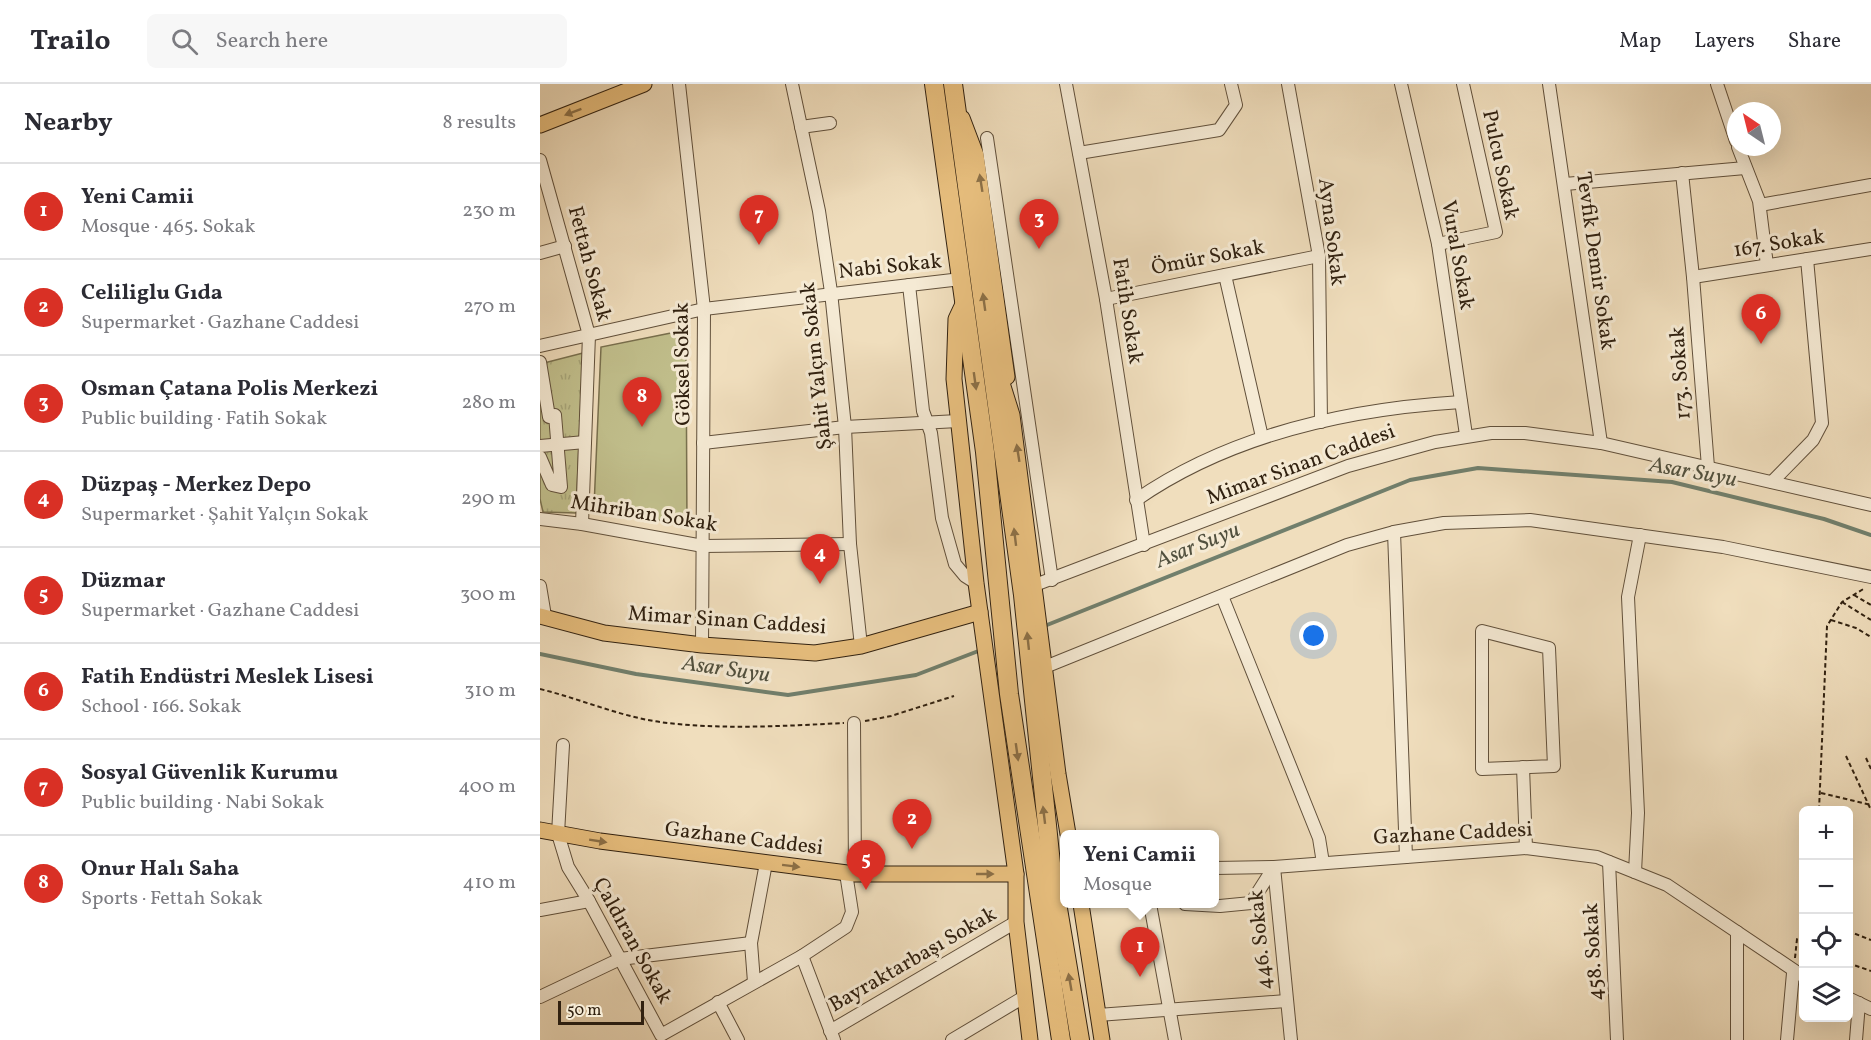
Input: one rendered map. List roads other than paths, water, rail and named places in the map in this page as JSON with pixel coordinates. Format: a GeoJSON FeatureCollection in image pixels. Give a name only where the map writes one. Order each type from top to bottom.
{"type":"FeatureCollection","features":[{"type":"Feature","properties":{"kind":"highway"},"geometry":{"type":"LineString","coordinates":[[934,84],[985,452],[1000,603],[1002,697],[1061,1040]]}},
{"type":"Feature","properties":{"kind":"highway"},"geometry":{"type":"LineString","coordinates":[[954,88],[991,347],[1032,591],[1033,687],[1050,862],[1080,1040]]}},
{"type":"Feature","properties":{"kind":"main road"},"geometry":{"type":"LineString","coordinates":[[540,124],[644,84]]}},
{"type":"Feature","properties":{"kind":"main road"},"geometry":{"type":"LineString","coordinates":[[954,88],[976,155],[1017,412],[1032,591],[1067,830]]}},
{"type":"Feature","properties":{"kind":"main road"},"geometry":{"type":"LineString","coordinates":[[964,302],[956,319],[954,340],[958,421],[981,620],[1002,697],[1016,874],[1016,922],[1030,1040]]}},
{"type":"Feature","properties":{"kind":"main road"},"geometry":{"type":"LineString","coordinates":[[991,347],[1017,412]]}},
{"type":"Feature","properties":{"kind":"main road","name":"Mimar Sinan Caddesi"},"geometry":{"type":"LineString","coordinates":[[542,616],[604,633],[702,645],[815,653],[861,646],[981,620]]}},
{"type":"Feature","properties":{"kind":"main road","name":"Gazhane Caddesi"},"geometry":{"type":"LineString","coordinates":[[540,830],[600,842],[850,873],[1016,874]]}},
{"type":"Feature","properties":{"kind":"main road"},"geometry":{"type":"LineString","coordinates":[[1082,908],[1102,1040]]}},
{"type":"Feature","properties":{"kind":"street","name":"Göksel Sokak"},"geometry":{"type":"LineString","coordinates":[[679,84],[704,309],[702,645]]}},
{"type":"Feature","properties":{"kind":"street","name":"Şahit Yalçın Sokak"},"geometry":{"type":"LineString","coordinates":[[792,84],[819,211],[831,292],[845,427],[850,544],[861,646]]}},
{"type":"Feature","properties":{"kind":"street","name":"Fatih Sokak"},"geometry":{"type":"LineString","coordinates":[[1066,84],[1106,299],[1144,545]]}},
{"type":"Feature","properties":{"kind":"street"},"geometry":{"type":"LineString","coordinates":[[1079,153],[1219,130],[1236,105],[1230,84]]}},
{"type":"Feature","properties":{"kind":"street","name":"Ayna Sokak"},"geometry":{"type":"LineString","coordinates":[[1288,84],[1318,256],[1321,422]]}},
{"type":"Feature","properties":{"kind":"street","name":"Vural Sokak"},"geometry":{"type":"LineString","coordinates":[[1401,84],[1438,244],[1466,435]]}},
{"type":"Feature","properties":{"kind":"street","name":"Pulcu Sokak"},"geometry":{"type":"LineString","coordinates":[[1438,244],[1496,232],[1463,84]]}},
{"type":"Feature","properties":{"kind":"street","name":"Tevfik Demir Sokak"},"geometry":{"type":"LineString","coordinates":[[1549,84],[1600,443]]}},
{"type":"Feature","properties":{"kind":"street"},"geometry":{"type":"LineString","coordinates":[[1717,84],[1727,114]]}},
{"type":"Feature","properties":{"kind":"street"},"geometry":{"type":"LineString","coordinates":[[801,127],[830,123]]}},
{"type":"Feature","properties":{"kind":"street"},"geometry":{"type":"LineString","coordinates":[[987,138],[1017,412],[1052,580]]}},
{"type":"Feature","properties":{"kind":"street"},"geometry":{"type":"LineString","coordinates":[[1741,156],[1760,205],[1767,265]]}},
{"type":"Feature","properties":{"kind":"street","name":"Fettah Sokak"},"geometry":{"type":"LineString","coordinates":[[541,164],[589,335],[582,524]]}},
{"type":"Feature","properties":{"kind":"street"},"geometry":{"type":"LineString","coordinates":[[1565,184],[1745,168]]}},
{"type":"Feature","properties":{"kind":"street","name":"173. Sokak"},"geometry":{"type":"LineString","coordinates":[[1682,173],[1708,467]]}},
{"type":"Feature","properties":{"kind":"street"},"geometry":{"type":"LineString","coordinates":[[1760,205],[1871,185]]}},
{"type":"Feature","properties":{"kind":"street"},"geometry":{"type":"LineString","coordinates":[[540,253],[565,246]]}},
{"type":"Feature","properties":{"kind":"street","name":"167. Sokak"},"geometry":{"type":"LineString","coordinates":[[1693,277],[1871,249]]}},
{"type":"Feature","properties":{"kind":"street","name":"Ömür Sokak"},"geometry":{"type":"LineString","coordinates":[[1106,299],[1318,256]]}},
{"type":"Feature","properties":{"kind":"street"},"geometry":{"type":"LineString","coordinates":[[1772,482],[1813,440],[1822,423],[1807,259]]}},
{"type":"Feature","properties":{"kind":"street"},"geometry":{"type":"LineString","coordinates":[[1225,275],[1262,437]]}},
{"type":"Feature","properties":{"kind":"street","name":"Nabi Sokak"},"geometry":{"type":"LineString","coordinates":[[540,346],[704,309],[831,292],[961,279]]}},
{"type":"Feature","properties":{"kind":"street"},"geometry":{"type":"LineString","coordinates":[[909,285],[942,518],[951,556],[959,570],[976,583]]}},
{"type":"Feature","properties":{"kind":"street"},"geometry":{"type":"LineString","coordinates":[[540,362],[549,417],[555,415],[561,487],[552,485],[540,457]]}},
{"type":"Feature","properties":{"kind":"street"},"geometry":{"type":"LineString","coordinates":[[1136,500],[1164,481],[1209,457],[1262,437],[1386,409],[1461,402]]}},
{"type":"Feature","properties":{"kind":"street"},"geometry":{"type":"LineString","coordinates":[[703,443],[845,427],[958,421]]}},
{"type":"Feature","properties":{"kind":"street","name":"Mimar Sinan Caddesi"},"geometry":{"type":"LineString","coordinates":[[1032,591],[1052,580],[1348,466],[1390,453],[1466,435],[1525,432],[1600,443],[1871,505]]}},
{"type":"Feature","properties":{"kind":"street"},"geometry":{"type":"LineString","coordinates":[[540,446],[585,442]]}},
{"type":"Feature","properties":{"kind":"street","name":"Mihriban Sokak"},"geometry":{"type":"LineString","coordinates":[[540,519],[582,524],[703,546],[850,544]]}},
{"type":"Feature","properties":{"kind":"street"},"geometry":{"type":"LineString","coordinates":[[1044,663],[1222,596],[1347,545],[1394,532],[1444,523],[1505,519],[1640,535],[1723,547],[1871,578]]}},
{"type":"Feature","properties":{"kind":"street"},"geometry":{"type":"LineString","coordinates":[[1394,532],[1406,857]]}},
{"type":"Feature","properties":{"kind":"street"},"geometry":{"type":"LineString","coordinates":[[1635,872],[1638,813],[1628,597],[1640,535]]}},
{"type":"Feature","properties":{"kind":"street"},"geometry":{"type":"LineString","coordinates":[[540,586],[542,616]]}},
{"type":"Feature","properties":{"kind":"street"},"geometry":{"type":"LineString","coordinates":[[1222,596],[1319,838],[1323,863]]}},
{"type":"Feature","properties":{"kind":"street"},"geometry":{"type":"LineString","coordinates":[[1482,630],[1549,648],[1554,766],[1523,767],[1482,769],[1482,630]]}},
{"type":"Feature","properties":{"kind":"street","name":"Çaldıran Sokak"},"geometry":{"type":"LineString","coordinates":[[562,745],[558,834],[568,867],[661,1035],[802,956],[846,927],[852,912],[850,873],[854,723]]}},
{"type":"Feature","properties":{"kind":"street"},"geometry":{"type":"LineString","coordinates":[[1523,767],[1526,848]]}},
{"type":"Feature","properties":{"kind":"street","name":"Gazhane Caddesi"},"geometry":{"type":"LineString","coordinates":[[1219,868],[1274,867],[1526,848],[1597,857],[1667,885],[1798,975]]}},
{"type":"Feature","properties":{"kind":"street"},"geometry":{"type":"LineString","coordinates":[[754,982],[751,943],[766,862]]}},
{"type":"Feature","properties":{"kind":"street","name":"458. Sokak"},"geometry":{"type":"LineString","coordinates":[[1609,862],[1617,1040]]}},
{"type":"Feature","properties":{"kind":"street"},"geometry":{"type":"LineString","coordinates":[[1219,906],[1251,903],[1274,867]]}},
{"type":"Feature","properties":{"kind":"street","name":"446. Sokak"},"geometry":{"type":"LineString","coordinates":[[1098,1015],[1286,1001],[1274,867]]}},
{"type":"Feature","properties":{"kind":"street"},"geometry":{"type":"LineString","coordinates":[[540,910],[589,902]]}},
{"type":"Feature","properties":{"kind":"street"},"geometry":{"type":"LineString","coordinates":[[1151,908],[1175,1040]]}},
{"type":"Feature","properties":{"kind":"street","name":"Bayraktarbaşı Sokak"},"geometry":{"type":"LineString","coordinates":[[832,1036],[1016,922]]}},
{"type":"Feature","properties":{"kind":"street"},"geometry":{"type":"LineString","coordinates":[[1737,932],[1737,1040]]}},
{"type":"Feature","properties":{"kind":"street"},"geometry":{"type":"LineString","coordinates":[[540,997],[620,959],[751,943]]}},
{"type":"Feature","properties":{"kind":"street"},"geometry":{"type":"LineString","coordinates":[[802,956],[832,1036]]}},
{"type":"Feature","properties":{"kind":"street"},"geometry":{"type":"LineString","coordinates":[[1787,1040],[1798,975]]}},
{"type":"Feature","properties":{"kind":"street"},"geometry":{"type":"LineString","coordinates":[[952,1040],[1024,996]]}},
{"type":"Feature","properties":{"kind":"street"},"geometry":{"type":"LineString","coordinates":[[1286,1001],[1291,1040]]}},
{"type":"Feature","properties":{"kind":"street"},"geometry":{"type":"LineString","coordinates":[[1856,1040],[1854,1001],[1871,1009]]}},
{"type":"Feature","properties":{"kind":"street"},"geometry":{"type":"LineString","coordinates":[[718,1002],[738,1040]]}},
{"type":"Feature","properties":{"kind":"waterway","name":"Asar Suyu"},"geometry":{"type":"LineString","coordinates":[[1042,627],[1410,480],[1478,468],[1672,482],[1824,519],[1871,535]]}},
{"type":"Feature","properties":{"kind":"waterway","name":"Asar Suyu"},"geometry":{"type":"LineString","coordinates":[[540,654],[636,674],[788,695],[916,675],[981,650]]}},
{"type":"Feature","properties":{"kind":"place","name":"Sosyal Güvenlik Kurumu"},"geometry":{"type":"Point","coordinates":[759,245]}},
{"type":"Feature","properties":{"kind":"place","name":"Osman Çatana Polis Merkezi"},"geometry":{"type":"Point","coordinates":[1039,249]}},
{"type":"Feature","properties":{"kind":"place","name":"Fatih Endüstri Meslek Lisesi"},"geometry":{"type":"Point","coordinates":[1761,344]}},
{"type":"Feature","properties":{"kind":"place","name":"Onur Halı Saha"},"geometry":{"type":"Point","coordinates":[642,427]}},
{"type":"Feature","properties":{"kind":"place","name":"Düzpaş - Merkez Depo"},"geometry":{"type":"Point","coordinates":[820,584]}},
{"type":"Feature","properties":{"kind":"place","name":"Celiliglu Gıda"},"geometry":{"type":"Point","coordinates":[912,849]}},
{"type":"Feature","properties":{"kind":"place","name":"Düzmar"},"geometry":{"type":"Point","coordinates":[866,890]}},
{"type":"Feature","properties":{"kind":"place","name":"Yeni Camii"},"geometry":{"type":"Point","coordinates":[1140,977]}}]}
